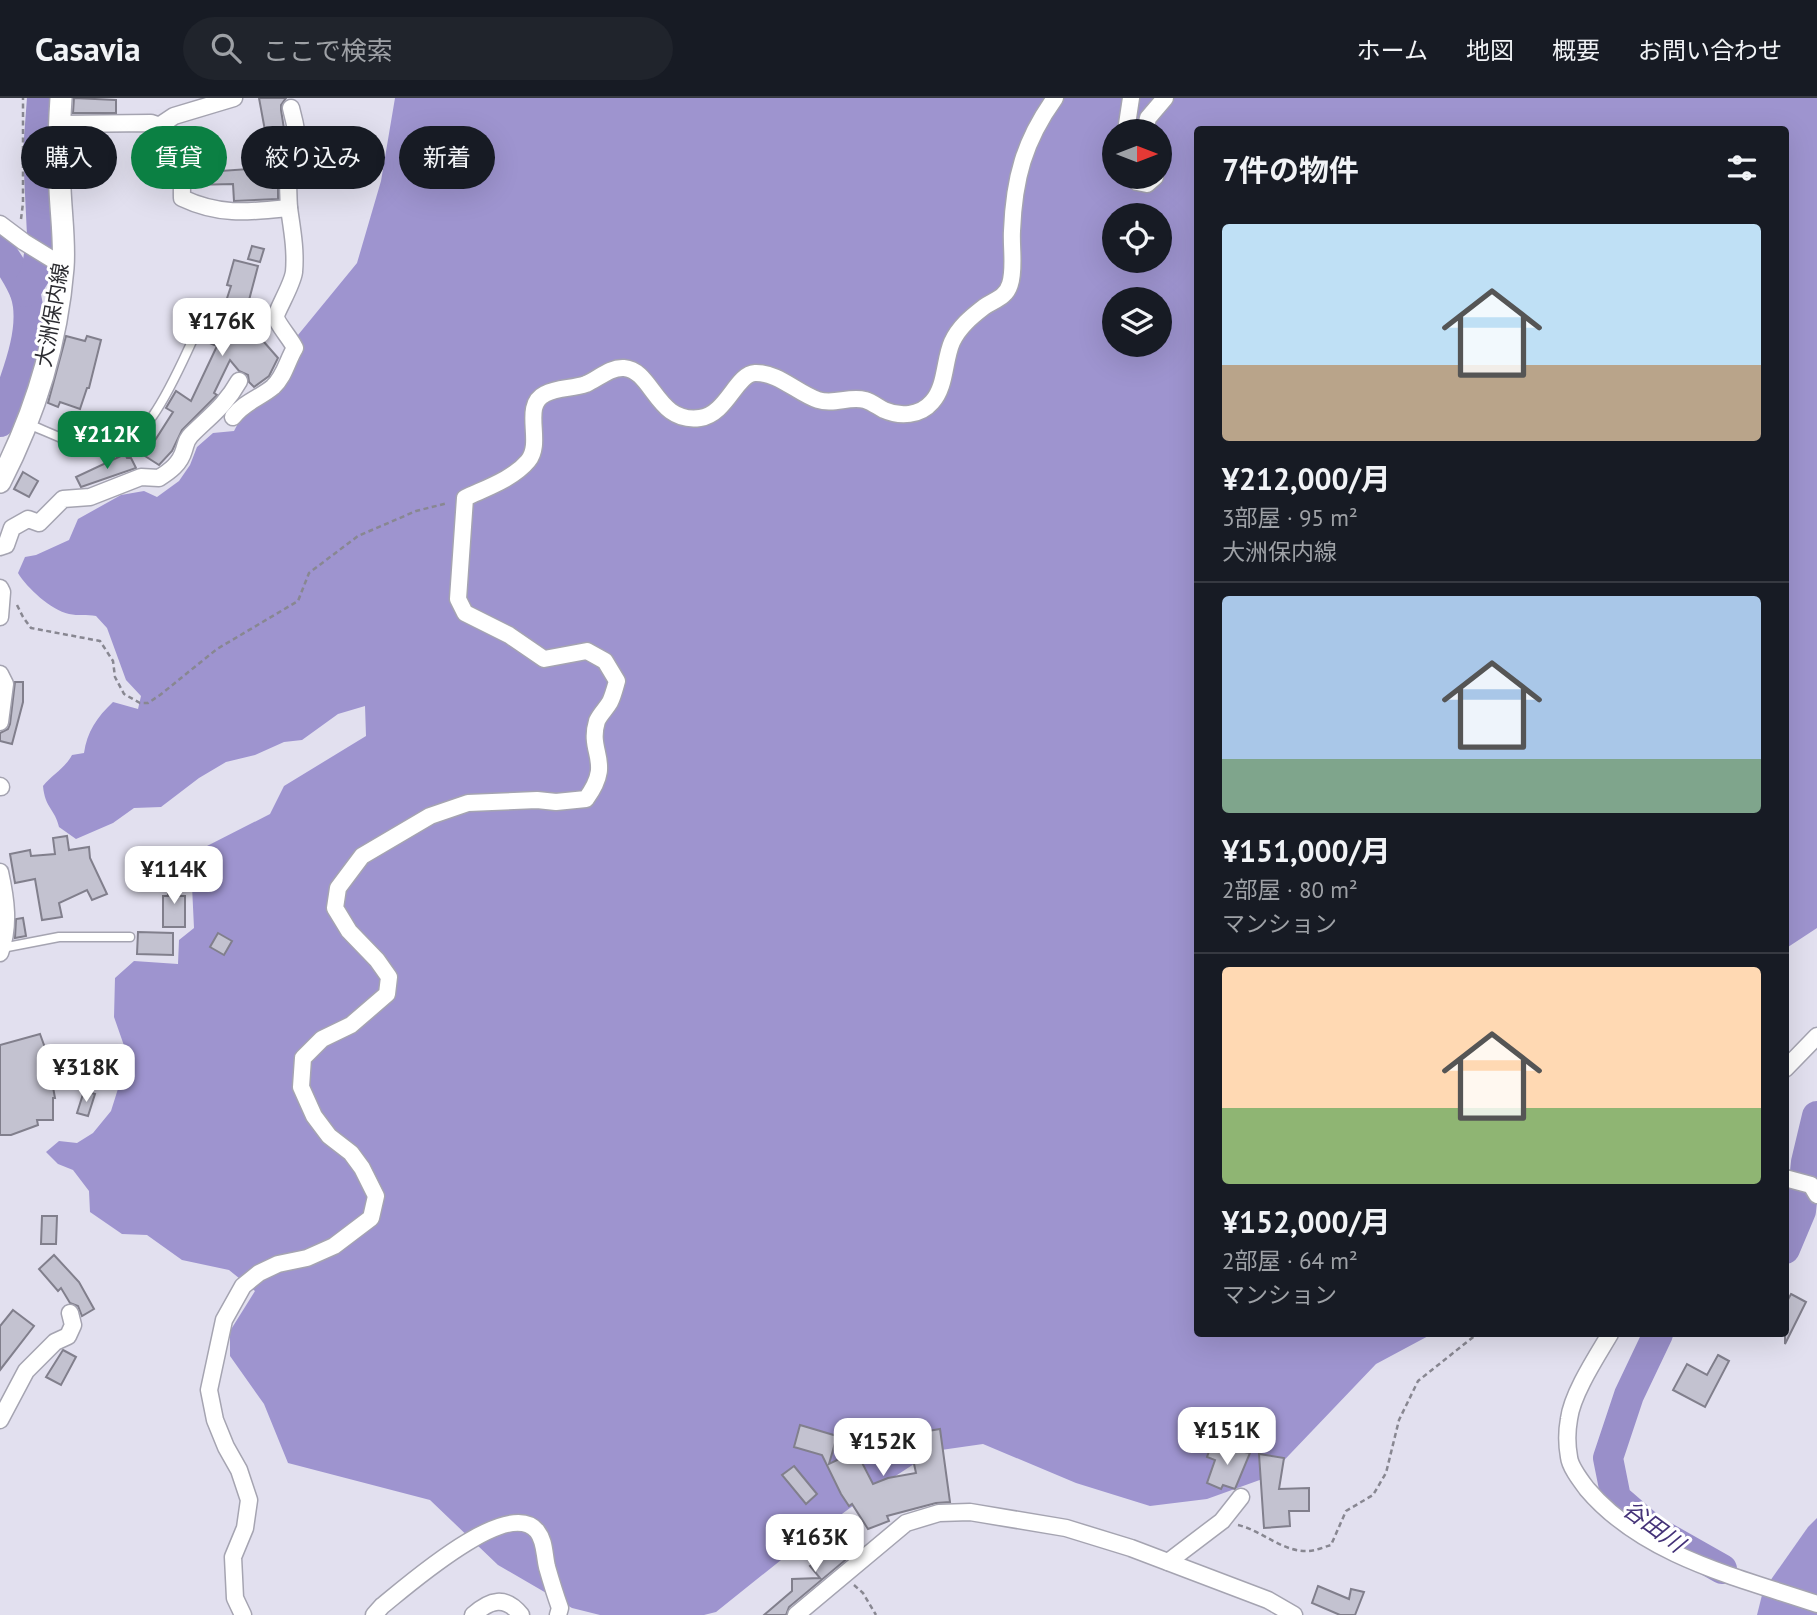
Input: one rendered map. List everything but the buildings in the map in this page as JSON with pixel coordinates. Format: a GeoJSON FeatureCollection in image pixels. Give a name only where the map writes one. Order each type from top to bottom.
{"type":"FeatureCollection","features":[{"type":"Feature","properties":{"kind":"main road","name":"大洲保内線"},"geometry":{"type":"LineString","coordinates":[[0,482],[27,424],[57,314],[61,98]]}},
{"type":"Feature","properties":{"kind":"street"},"geometry":{"type":"LineString","coordinates":[[159,125],[174,116],[234,98]]}},
{"type":"Feature","properties":{"kind":"street"},"geometry":{"type":"LineString","coordinates":[[243,1615],[235,1598],[233,1557],[245,1528],[249,1500],[239,1470],[215,1420],[209,1390],[225,1320],[243,1286],[258,1273],[278,1264],[307,1258],[334,1246],[370,1218],[376,1196],[351,1153],[329,1136],[314,1116],[301,1087],[303,1058],[322,1038],[351,1025],[387,994],[389,976],[349,932],[335,908],[338,888],[362,856],[430,816],[468,803],[586,799],[597,783],[601,764],[595,739],[598,719],[610,702],[617,681],[605,661],[587,651],[544,659],[509,635],[464,613],[458,599],[464,498],[502,481],[527,462],[535,450],[534,406],[541,395],[555,389],[586,384],[611,370],[625,368],[637,373],[673,414],[696,418],[709,416],[734,392],[744,377],[755,373],[784,382],[818,400],[866,400],[898,414],[914,414],[925,408],[934,400],[950,345],[958,331],[986,305],[1003,297],[1010,284],[1012,228],[1020,163],[1035,127],[1055,98]]}},
{"type":"Feature","properties":{"kind":"street"},"geometry":{"type":"LineString","coordinates":[[1128,119],[1131,98]]}},
{"type":"Feature","properties":{"kind":"street"},"geometry":{"type":"LineString","coordinates":[[1148,119],[1165,98]]}},
{"type":"Feature","properties":{"kind":"street"},"geometry":{"type":"LineString","coordinates":[[233,417],[250,400],[271,388],[282,376],[295,348],[291,338],[276,319],[276,313],[288,294],[294,274],[288,165],[299,163],[297,129],[291,108]]}},
{"type":"Feature","properties":{"kind":"street"},"geometry":{"type":"LineString","coordinates":[[60,124],[159,125],[176,137],[182,154],[182,198],[219,211],[289,208]]}},
{"type":"Feature","properties":{"kind":"street"},"geometry":{"type":"LineString","coordinates":[[0,224],[59,264]]}},
{"type":"Feature","properties":{"kind":"street"},"geometry":{"type":"LineString","coordinates":[[0,547],[6,545],[12,528],[28,519],[39,523],[63,499],[90,497],[133,479],[146,476],[159,478],[171,471],[184,453],[186,442],[223,406],[239,381]]}},
{"type":"Feature","properties":{"kind":"street"},"geometry":{"type":"LineString","coordinates":[[0,588],[0,617]]}},
{"type":"Feature","properties":{"kind":"street"},"geometry":{"type":"LineString","coordinates":[[0,674],[5,684],[0,722]]}},
{"type":"Feature","properties":{"kind":"street"},"geometry":{"type":"LineString","coordinates":[[0,872],[6,902],[6,923],[1,951]]}},
{"type":"Feature","properties":{"kind":"street"},"geometry":{"type":"LineString","coordinates":[[1789,1065],[1817,1036]]}},
{"type":"Feature","properties":{"kind":"street"},"geometry":{"type":"LineString","coordinates":[[1789,1179],[1811,1185],[1817,1195]]}},
{"type":"Feature","properties":{"kind":"street"},"geometry":{"type":"LineString","coordinates":[[0,1420],[26,1371],[55,1342],[68,1336],[73,1325],[71,1313]]}},
{"type":"Feature","properties":{"kind":"street"},"geometry":{"type":"LineString","coordinates":[[1608,1337],[1582,1383],[1569,1418],[1569,1458],[1582,1482],[1599,1502],[1632,1531],[1729,1575],[1817,1604]]}},
{"type":"Feature","properties":{"kind":"street"},"geometry":{"type":"LineString","coordinates":[[1168,1562],[1222,1521],[1241,1497]]}},
{"type":"Feature","properties":{"kind":"street"},"geometry":{"type":"LineString","coordinates":[[796,1615],[906,1523],[939,1513],[970,1512],[1066,1528],[1168,1562],[1268,1600],[1294,1615]]}},
{"type":"Feature","properties":{"kind":"street"},"geometry":{"type":"LineString","coordinates":[[374,1615],[451,1552],[482,1534],[512,1522],[526,1522],[542,1538],[560,1608],[558,1615]]}},
{"type":"Feature","properties":{"kind":"street"},"geometry":{"type":"LineString","coordinates":[[473,1615],[491,1602],[503,1602],[514,1606],[521,1615]]}},
{"type":"Feature","properties":{"kind":"lane"},"geometry":{"type":"LineString","coordinates":[[27,424],[102,451],[116,449],[127,443],[158,410],[200,325],[214,305]]}},
{"type":"Feature","properties":{"kind":"lane"},"geometry":{"type":"LineString","coordinates":[[1,951],[60,937],[130,937]]}},
{"type":"Feature","properties":{"kind":"path"},"geometry":{"type":"LineString","coordinates":[[19,238],[23,203],[23,98]]}},
{"type":"Feature","properties":{"kind":"path"},"geometry":{"type":"LineString","coordinates":[[17,602],[31,628],[100,642],[113,661],[115,677],[124,694],[140,703],[148,703],[217,649],[298,601],[309,573],[358,536],[416,511],[464,498]]}},
{"type":"Feature","properties":{"kind":"path"},"geometry":{"type":"LineString","coordinates":[[1222,1521],[1253,1528],[1286,1548],[1309,1551],[1331,1545],[1346,1511],[1373,1494],[1386,1473],[1399,1420],[1418,1381],[1473,1337]]}},
{"type":"Feature","properties":{"kind":"path"},"geometry":{"type":"LineString","coordinates":[[843,1576],[863,1593],[876,1615]]}},
{"type":"Feature","properties":{"kind":"shaded area"},"geometry":{"type":"Polygon","coordinates":[[[395,98],[1817,98],[1817,928],[1789,946],[1789,126],[1194,126],[1194,1337],[1426,1337],[1376,1364],[1268,1477],[1207,1499],[1150,1506],[1076,1483],[983,1444],[934,1451],[877,1488],[716,1612],[704,1615],[600,1615],[572,1608],[498,1565],[430,1500],[288,1463],[264,1404],[230,1356],[230,1331],[255,1291],[229,1270],[182,1260],[147,1235],[122,1234],[90,1212],[89,1191],[73,1170],[58,1164],[46,1152],[59,1141],[77,1143],[93,1133],[111,1111],[128,1057],[114,1017],[115,978],[134,961],[178,964],[179,940],[194,928],[192,886],[207,846],[270,814],[284,786],[366,736],[365,706],[338,714],[302,740],[284,742],[255,755],[226,762],[199,778],[161,807],[134,808],[113,823],[76,839],[59,827],[43,786],[72,755],[84,753],[94,725],[113,702],[138,709],[141,696],[126,680],[107,628],[96,616],[62,612],[33,592],[18,573],[25,557],[69,540],[78,519],[121,495],[144,491],[157,497],[179,481],[190,465],[197,447],[213,433],[234,431],[243,414],[289,378],[300,358],[298,335],[357,263],[379,189],[385,189],[385,157],[395,98]]]}},
{"type":"Feature","properties":{"kind":"shaded area"},"geometry":{"type":"Polygon","coordinates":[[[1817,1518],[1817,1615],[1757,1615],[1763,1591],[1817,1518]]]}},
{"type":"Feature","properties":{"kind":"waterway"},"geometry":{"type":"LineString","coordinates":[[25,292],[36,274],[42,235],[38,152],[42,98]]}},
{"type":"Feature","properties":{"kind":"waterway"},"geometry":{"type":"LineString","coordinates":[[0,250],[25,293],[28,308],[22,358],[0,422]]}},
{"type":"Feature","properties":{"kind":"waterway","name":"谷田川"},"geometry":{"type":"LineString","coordinates":[[1789,1240],[1801,1211],[1806,1162],[1817,1116]]}},
{"type":"Feature","properties":{"kind":"waterway","name":"谷田川"},"geometry":{"type":"LineString","coordinates":[[1657,1337],[1629,1395],[1608,1458],[1616,1498],[1653,1530],[1722,1569]]}}]}
